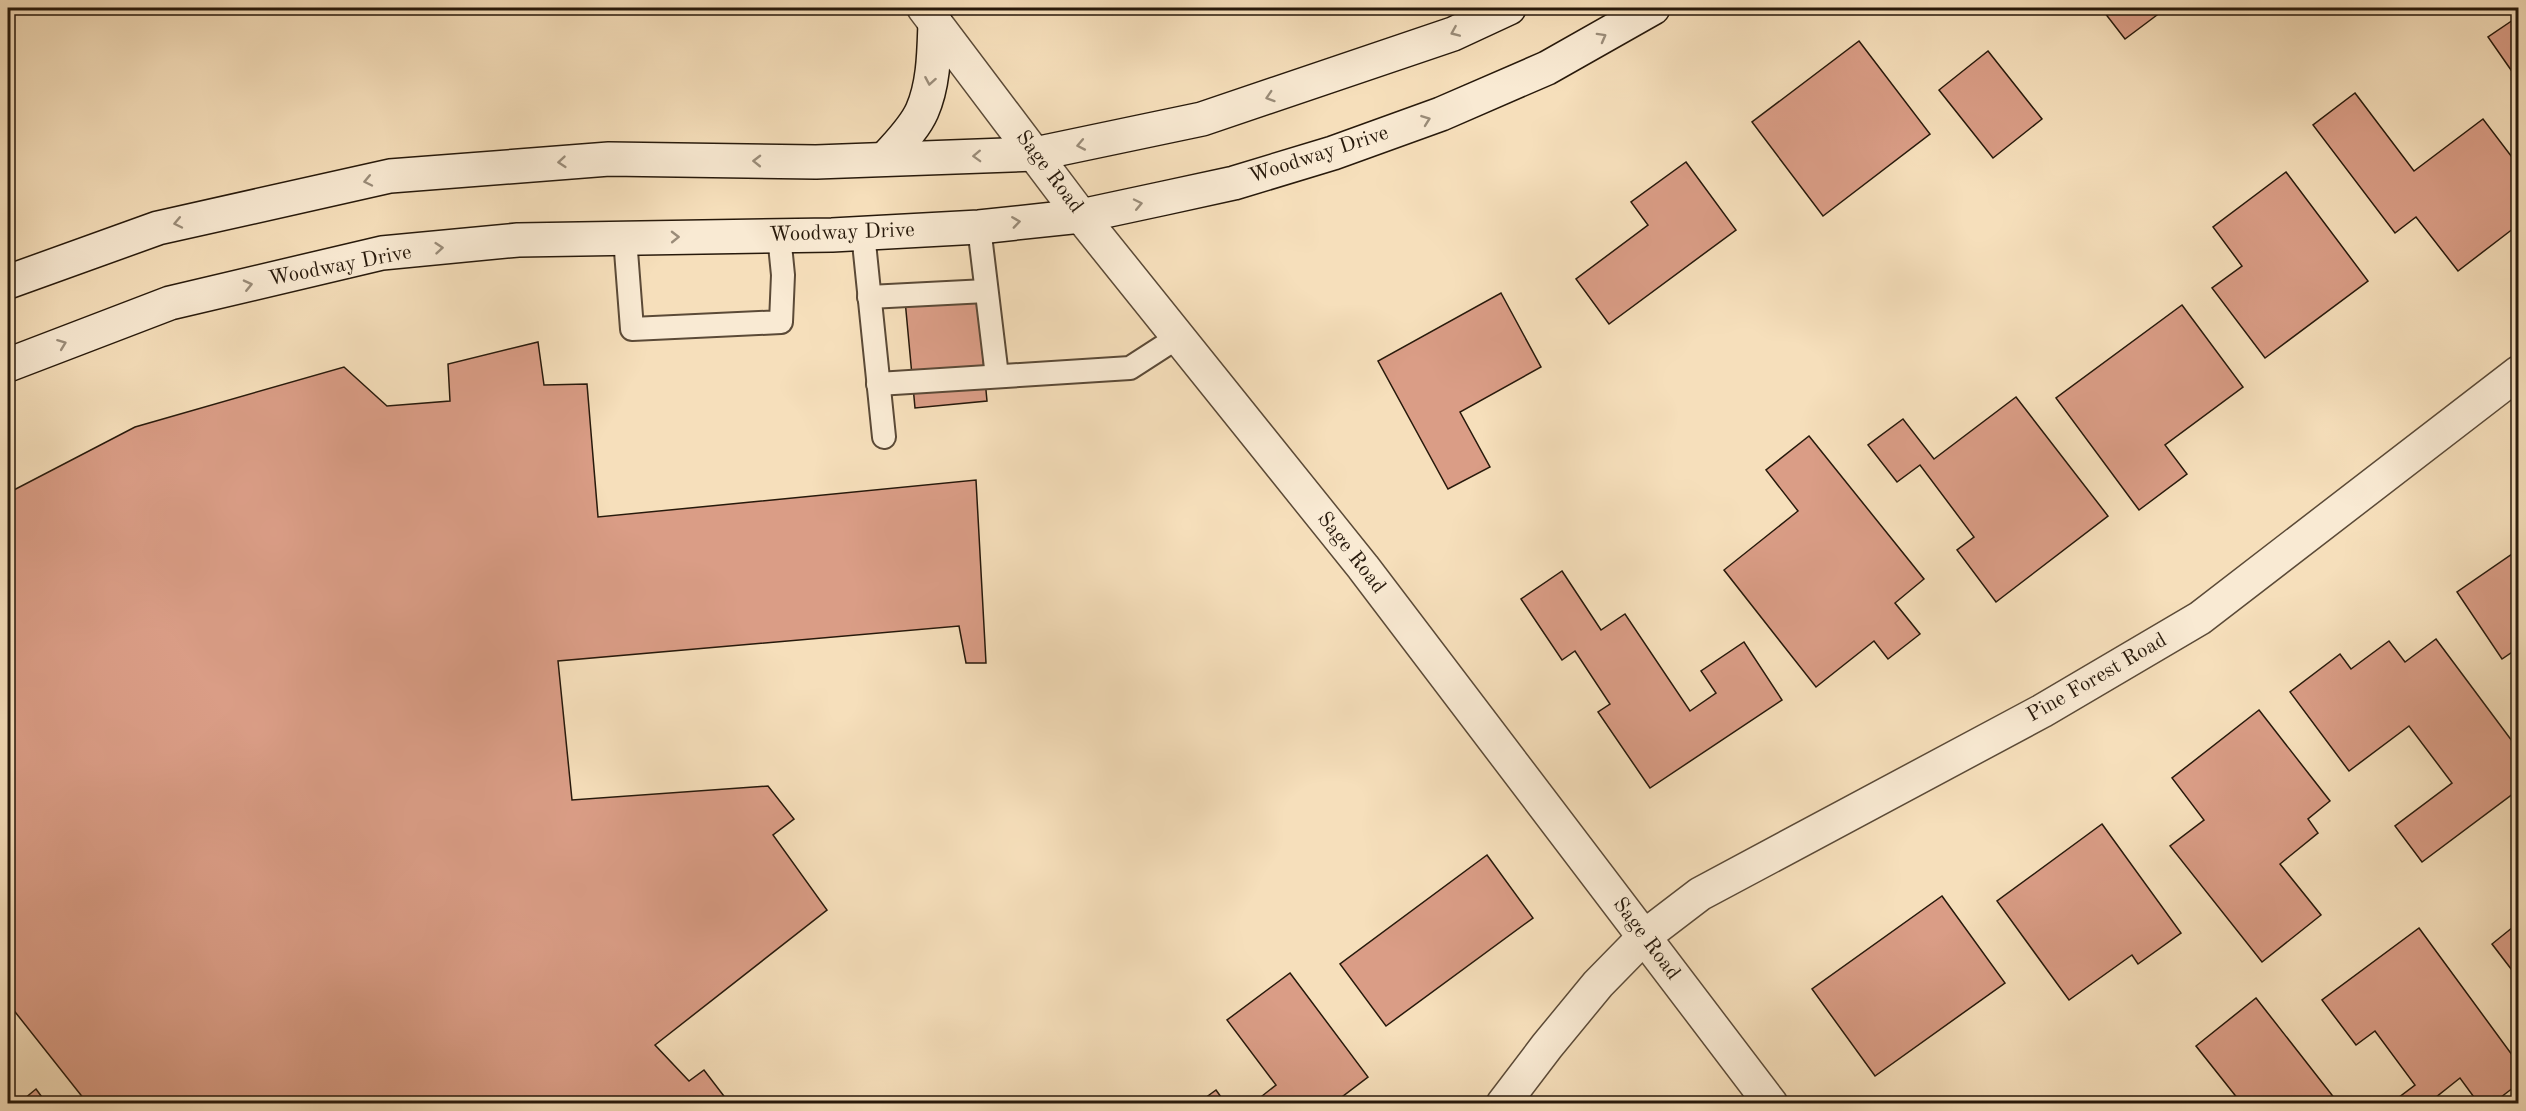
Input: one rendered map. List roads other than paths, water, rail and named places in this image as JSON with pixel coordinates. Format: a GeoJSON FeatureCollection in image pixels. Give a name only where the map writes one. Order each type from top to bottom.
{"type":"FeatureCollection","features":[{"type":"Feature","properties":{"kind":"main road"},"geometry":{"type":"LineString","coordinates":[[8,282],[158,228],[390,176],[609,159],[816,162],[1035,154],[1202,119],[1453,34],[1509,8]]}},
{"type":"Feature","properties":{"kind":"main road","name":"Woodway Drive"},"geometry":{"type":"LineString","coordinates":[[8,365],[171,303],[382,253],[518,240],[863,233],[979,227],[1081,216],[1234,183],[1333,153],[1442,114],[1547,68],[1636,12]]}},
{"type":"Feature","properties":{"kind":"main road"},"geometry":{"type":"LineString","coordinates":[[885,159],[913,126],[922,110],[933,64],[929,15]]}},
{"type":"Feature","properties":{"kind":"main road","name":"Sage Road"},"geometry":{"type":"LineString","coordinates":[[929,15],[1081,216],[1363,567],[1772,1104]]}},
{"type":"Feature","properties":{"kind":"main road","name":"Pine Forest Road"},"geometry":{"type":"LineString","coordinates":[[1503,1104],[1546,1046],[1598,984],[1645,936],[1700,894],[2042,711],[2200,618],[2518,373]]}},
{"type":"Feature","properties":{"kind":"lane"},"geometry":{"type":"LineString","coordinates":[[979,227],[996,376]]}},
{"type":"Feature","properties":{"kind":"lane"},"geometry":{"type":"LineString","coordinates":[[863,233],[884,437]]}},
{"type":"Feature","properties":{"kind":"lane"},"geometry":{"type":"LineString","coordinates":[[625,238],[632,329],[781,322],[783,275],[779,235]]}},
{"type":"Feature","properties":{"kind":"lane"},"geometry":{"type":"LineString","coordinates":[[869,297],[986,291]]}},
{"type":"Feature","properties":{"kind":"lane"},"geometry":{"type":"LineString","coordinates":[[878,384],[1130,368],[1178,337]]}}]}
